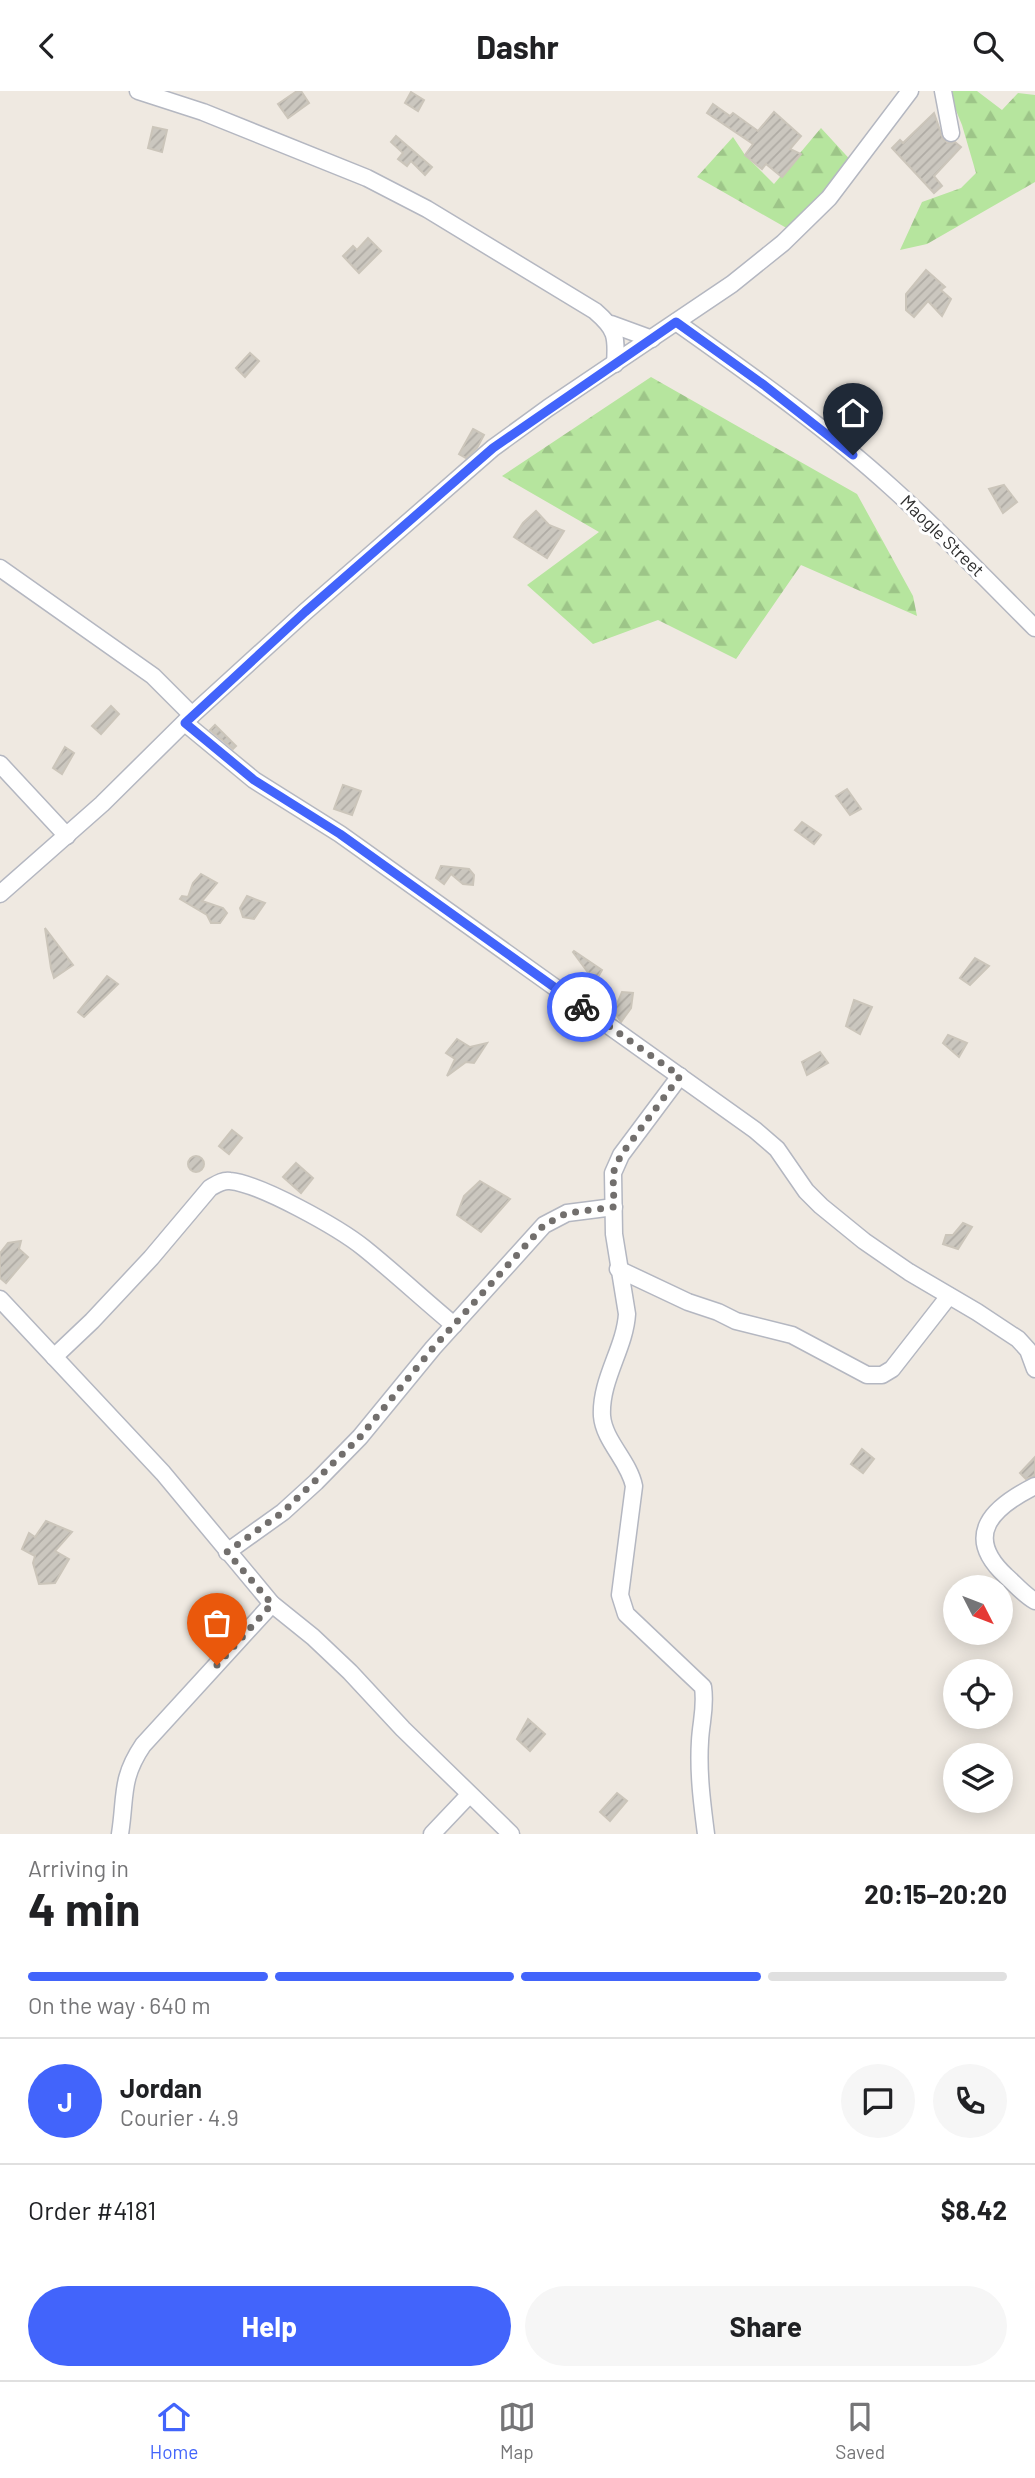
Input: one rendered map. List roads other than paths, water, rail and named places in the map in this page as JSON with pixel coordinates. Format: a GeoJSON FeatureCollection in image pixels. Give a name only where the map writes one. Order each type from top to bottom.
{"type":"FeatureCollection","features":[{"type":"Feature","properties":{"kind":"street"},"geometry":{"type":"LineString","coordinates":[[138,91],[203,112],[367,178],[428,209],[586,305],[611,324],[652,339]]}},
{"type":"Feature","properties":{"kind":"street"},"geometry":{"type":"LineString","coordinates":[[0,894],[66,836],[305,612],[493,448],[652,339],[783,243],[829,198],[910,91]]}},
{"type":"Feature","properties":{"kind":"street"},"geometry":{"type":"LineString","coordinates":[[943,91],[951,133]]}},
{"type":"Feature","properties":{"kind":"street","name":"Maogle Street"},"geometry":{"type":"LineString","coordinates":[[676,322],[816,425],[889,485],[1035,628]]}},
{"type":"Feature","properties":{"kind":"street"},"geometry":{"type":"LineString","coordinates":[[611,324],[616,336],[615,364]]}},
{"type":"Feature","properties":{"kind":"street"},"geometry":{"type":"LineString","coordinates":[[0,568],[153,676],[189,719],[254,780],[340,834],[755,1130],[777,1149],[806,1191],[831,1215],[909,1272],[1018,1339],[1028,1350],[1035,1369]]}},
{"type":"Feature","properties":{"kind":"street"},"geometry":{"type":"LineString","coordinates":[[0,764],[66,836]]}},
{"type":"Feature","properties":{"kind":"street"},"geometry":{"type":"LineString","coordinates":[[680,1076],[621,1155],[613,1173],[618,1269],[624,1296],[626,1326],[604,1397],[602,1415],[605,1428],[632,1477],[634,1486],[620,1595],[626,1614],[703,1687],[705,1703],[699,1759],[706,1834]]}},
{"type":"Feature","properties":{"kind":"street"},"geometry":{"type":"LineString","coordinates":[[54,1357],[143,1267],[210,1188],[219,1182],[228,1181],[251,1186],[322,1221],[362,1246],[454,1325]]}},
{"type":"Feature","properties":{"kind":"street"},"geometry":{"type":"LineString","coordinates":[[227,1552],[283,1512],[360,1437],[454,1325],[544,1225],[567,1213],[614,1207]]}},
{"type":"Feature","properties":{"kind":"street"},"geometry":{"type":"LineString","coordinates":[[618,1269],[736,1321],[792,1335],[867,1375],[882,1375],[892,1369],[949,1296]]}},
{"type":"Feature","properties":{"kind":"street"},"geometry":{"type":"LineString","coordinates":[[0,1299],[163,1473],[272,1604],[350,1672],[509,1834]]}},
{"type":"Feature","properties":{"kind":"street"},"geometry":{"type":"LineString","coordinates":[[1035,1486],[1009,1500],[992,1517],[986,1527],[984,1545],[987,1555],[1000,1570],[1035,1601]]}},
{"type":"Feature","properties":{"kind":"street"},"geometry":{"type":"LineString","coordinates":[[120,1834],[125,1783],[131,1764],[144,1745],[272,1604]]}},
{"type":"Feature","properties":{"kind":"street"},"geometry":{"type":"LineString","coordinates":[[432,1834],[469,1795]]}}]}
